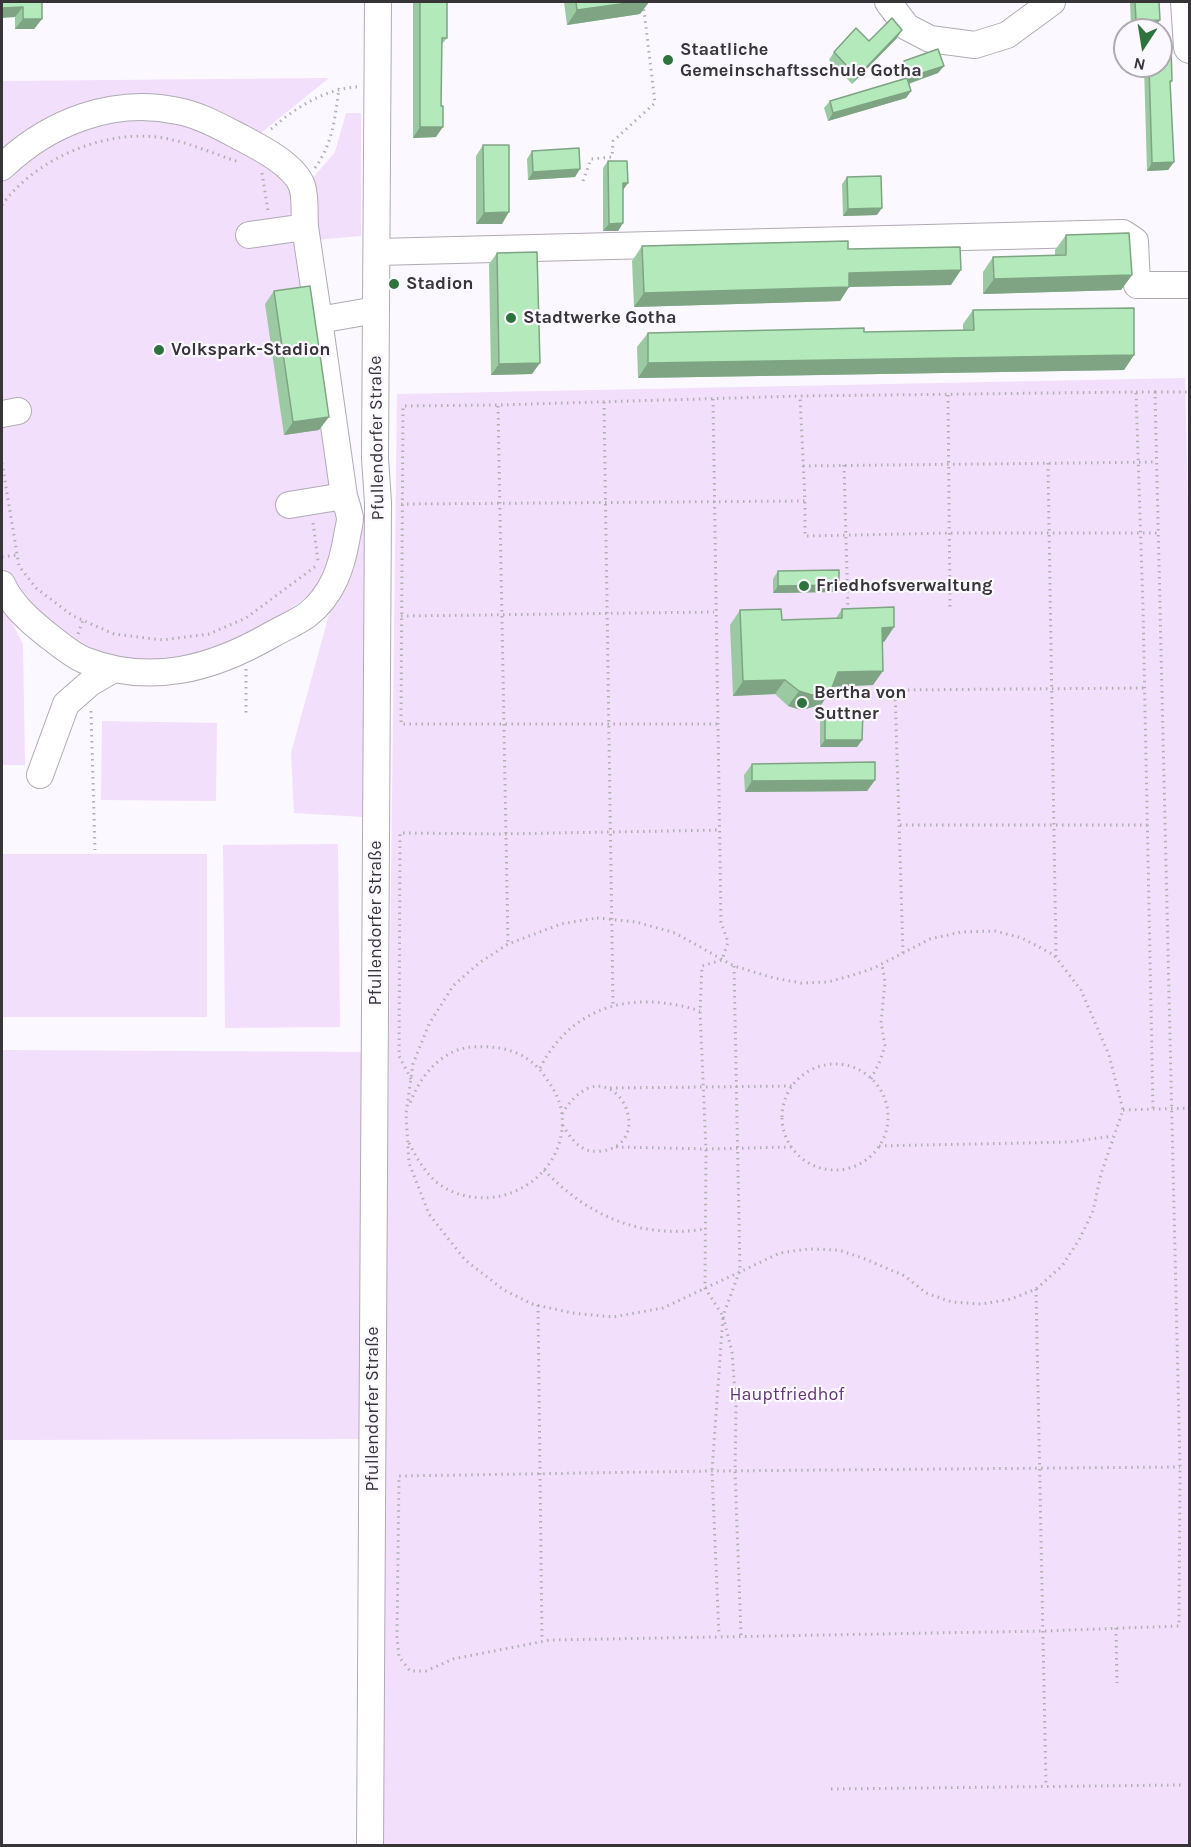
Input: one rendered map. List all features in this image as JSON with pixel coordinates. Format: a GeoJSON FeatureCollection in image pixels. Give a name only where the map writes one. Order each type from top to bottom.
{"type":"FeatureCollection","features":[{"type":"Feature","properties":{"kind":"main road"},"geometry":{"type":"LineString","coordinates":[[1187,2],[1190,47]]}},
{"type":"Feature","properties":{"kind":"street","name":"Pfullendorfer Straße"},"geometry":{"type":"LineString","coordinates":[[370,1845],[390,503],[375,458],[378,2]]}},
{"type":"Feature","properties":{"kind":"street"},"geometry":{"type":"LineString","coordinates":[[888,2],[907,27],[930,39],[952,44],[975,45],[1007,34],[1052,2]]}},
{"type":"Feature","properties":{"kind":"street"},"geometry":{"type":"LineString","coordinates":[[2,166],[18,152],[62,125],[100,111],[129,107],[181,111],[226,130],[248,154],[273,155],[291,171],[302,186],[305,227],[347,505],[344,551],[336,579],[323,599],[307,614],[246,650],[211,664],[154,672],[114,669],[84,678],[66,704],[40,775]]}},
{"type":"Feature","properties":{"kind":"street"},"geometry":{"type":"LineString","coordinates":[[249,235],[305,227]]}},
{"type":"Feature","properties":{"kind":"street"},"geometry":{"type":"LineString","coordinates":[[377,252],[1123,233],[1135,241],[1137,285],[1190,285]]}},
{"type":"Feature","properties":{"kind":"street"},"geometry":{"type":"LineString","coordinates":[[319,320],[376,310]]}},
{"type":"Feature","properties":{"kind":"street"},"geometry":{"type":"LineString","coordinates":[[289,505],[347,505]]}},
{"type":"Feature","properties":{"kind":"street"},"geometry":{"type":"LineString","coordinates":[[2,584],[13,602],[84,678]]}},
{"type":"Feature","properties":{"kind":"path"},"geometry":{"type":"LineString","coordinates":[[583,181],[591,159],[612,157],[613,141],[655,103],[643,2]]}},
{"type":"Feature","properties":{"kind":"path"},"geometry":{"type":"LineString","coordinates":[[2,205],[8,195],[46,164],[85,145],[135,136],[172,140],[248,154],[294,109],[339,88],[352,87]]}},
{"type":"Feature","properties":{"kind":"path"},"geometry":{"type":"LineString","coordinates":[[302,186],[329,147],[339,88]]}},
{"type":"Feature","properties":{"kind":"path"},"geometry":{"type":"LineString","coordinates":[[262,170],[268,214]]}},
{"type":"Feature","properties":{"kind":"path"},"geometry":{"type":"LineString","coordinates":[[1136,392],[1154,1109]]}},
{"type":"Feature","properties":{"kind":"path"},"geometry":{"type":"LineString","coordinates":[[1155,392],[1180,1467],[1179,1626],[542,1641],[453,1659],[426,1671],[410,1671],[399,1657],[396,1638],[399,1476],[1180,1467]]}},
{"type":"Feature","properties":{"kind":"path"},"geometry":{"type":"LineString","coordinates":[[717,724],[401,724],[401,616],[390,503],[403,406],[800,396],[1190,392]]}},
{"type":"Feature","properties":{"kind":"path"},"geometry":{"type":"LineString","coordinates":[[948,395],[950,610]]}},
{"type":"Feature","properties":{"kind":"path"},"geometry":{"type":"LineString","coordinates":[[800,396],[805,536],[1159,533]]}},
{"type":"Feature","properties":{"kind":"path"},"geometry":{"type":"LineString","coordinates":[[713,399],[714,612],[721,922],[728,942],[722,960]]}},
{"type":"Feature","properties":{"kind":"path"},"geometry":{"type":"LineString","coordinates":[[604,402],[613,1005]]}},
{"type":"Feature","properties":{"kind":"path"},"geometry":{"type":"LineString","coordinates":[[498,405],[504,834],[508,944]]}},
{"type":"Feature","properties":{"kind":"path"},"geometry":{"type":"LineString","coordinates":[[803,466],[1157,462]]}},
{"type":"Feature","properties":{"kind":"path"},"geometry":{"type":"LineString","coordinates":[[2,463],[19,566],[36,588],[73,616],[114,634],[163,640],[209,634],[246,618],[319,564],[313,522],[347,505]]}},
{"type":"Feature","properties":{"kind":"path"},"geometry":{"type":"LineString","coordinates":[[1048,463],[1056,958]]}},
{"type":"Feature","properties":{"kind":"path"},"geometry":{"type":"LineString","coordinates":[[844,465],[848,611]]}},
{"type":"Feature","properties":{"kind":"path"},"geometry":{"type":"LineString","coordinates":[[390,503],[805,501]]}},
{"type":"Feature","properties":{"kind":"path"},"geometry":{"type":"LineString","coordinates":[[2,557],[17,555]]}},
{"type":"Feature","properties":{"kind":"path"},"geometry":{"type":"LineString","coordinates":[[401,616],[714,612]]}},
{"type":"Feature","properties":{"kind":"path"},"geometry":{"type":"LineString","coordinates":[[246,650],[246,717]]}},
{"type":"Feature","properties":{"kind":"path"},"geometry":{"type":"LineString","coordinates":[[84,678],[95,850]]}},
{"type":"Feature","properties":{"kind":"path"},"geometry":{"type":"LineString","coordinates":[[903,953],[895,690],[1145,688]]}},
{"type":"Feature","properties":{"kind":"path"},"geometry":{"type":"LineString","coordinates":[[900,825],[1148,825]]}},
{"type":"Feature","properties":{"kind":"path"},"geometry":{"type":"LineString","coordinates":[[411,1078],[399,1056],[400,832],[504,834],[719,830]]}},
{"type":"Feature","properties":{"kind":"path"},"geometry":{"type":"LineString","coordinates":[[597,918],[636,922],[675,933],[734,966],[801,983],[828,982],[850,976],[882,964],[930,939],[962,932],[995,932],[1022,938],[1056,958],[1081,990],[1109,1055],[1123,1110],[1101,1174],[1092,1211],[1079,1240],[1062,1266],[1036,1289],[1011,1299],[982,1304],[952,1302],[926,1293],[905,1276],[865,1259],[839,1250],[808,1249],[780,1253],[663,1308],[613,1317],[572,1313],[538,1305],[504,1290],[465,1260],[429,1214],[409,1163],[406,1114],[413,1064],[429,1024],[453,986],[479,963],[508,944],[561,924],[597,918]]}},
{"type":"Feature","properties":{"kind":"path"},"geometry":{"type":"LineString","coordinates":[[722,960],[702,966],[700,1011],[705,1088],[705,1288],[723,1316],[732,1352],[741,1635]]}},
{"type":"Feature","properties":{"kind":"path"},"geometry":{"type":"LineString","coordinates":[[871,1079],[885,1046],[881,1023],[885,982],[882,964]]}},
{"type":"Feature","properties":{"kind":"path"},"geometry":{"type":"LineString","coordinates":[[719,1636],[712,1471],[723,1316],[740,1270],[734,966]]}},
{"type":"Feature","properties":{"kind":"path"},"geometry":{"type":"LineString","coordinates":[[540,1068],[560,1039],[581,1021],[613,1005],[646,1000],[678,1004],[700,1011]]}},
{"type":"Feature","properties":{"kind":"path"},"geometry":{"type":"LineString","coordinates":[[406,1114],[413,1094],[425,1073],[444,1057],[466,1048],[493,1046],[518,1053],[540,1068],[555,1091],[562,1114],[559,1143],[544,1170],[529,1186],[504,1197],[480,1199],[457,1194],[436,1182],[420,1164],[408,1142]]}},
{"type":"Feature","properties":{"kind":"path"},"geometry":{"type":"LineString","coordinates":[[836,1064],[853,1067],[871,1079],[879,1087],[886,1102],[888,1119],[885,1136],[879,1146],[864,1161],[849,1168],[832,1170],[814,1166],[799,1156],[788,1141],[782,1124],[783,1106],[792,1086],[802,1075],[818,1067],[836,1064]]}},
{"type":"Feature","properties":{"kind":"path"},"geometry":{"type":"LineString","coordinates":[[562,1114],[577,1093],[587,1088],[792,1086]]}},
{"type":"Feature","properties":{"kind":"path"},"geometry":{"type":"LineString","coordinates":[[608,1088],[624,1102],[630,1121],[627,1132],[614,1147]]}},
{"type":"Feature","properties":{"kind":"path"},"geometry":{"type":"LineString","coordinates":[[1123,1110],[1190,1108]]}},
{"type":"Feature","properties":{"kind":"path"},"geometry":{"type":"LineString","coordinates":[[562,1124],[574,1143],[594,1152],[614,1147],[706,1149],[792,1147]]}},
{"type":"Feature","properties":{"kind":"path"},"geometry":{"type":"LineString","coordinates":[[879,1146],[1070,1142],[1113,1136]]}},
{"type":"Feature","properties":{"kind":"path"},"geometry":{"type":"LineString","coordinates":[[544,1170],[576,1200],[615,1221],[663,1231],[685,1232],[705,1229]]}},
{"type":"Feature","properties":{"kind":"path"},"geometry":{"type":"LineString","coordinates":[[1036,1289],[1046,1785]]}},
{"type":"Feature","properties":{"kind":"path"},"geometry":{"type":"LineString","coordinates":[[538,1305],[542,1641]]}},
{"type":"Feature","properties":{"kind":"path"},"geometry":{"type":"LineString","coordinates":[[1116,1628],[1117,1683]]}},
{"type":"Feature","properties":{"kind":"path"},"geometry":{"type":"LineString","coordinates":[[831,1789],[1181,1785]]}},
{"type":"Feature","properties":{"kind":"green space"},"geometry":{"type":"Polygon","coordinates":[[[329,78],[256,137],[143,101],[2,154],[2,81],[329,78]]]}},
{"type":"Feature","properties":{"kind":"green space"},"geometry":{"type":"Polygon","coordinates":[[[346,113],[361,113],[361,236],[316,240],[312,179],[335,152],[346,113]]]}},
{"type":"Feature","properties":{"kind":"green space","name":"Volkspark-Stadion"},"geometry":{"type":"Polygon","coordinates":[[[167,114],[290,174],[343,524],[322,584],[264,630],[193,661],[119,660],[63,638],[2,573],[2,176],[88,122],[167,114]]]}},
{"type":"Feature","properties":{"kind":"green space","name":"Hauptfriedhof"},"geometry":{"type":"Polygon","coordinates":[[[1185,378],[1190,595],[1189,1845],[379,1846],[397,394],[1185,378]]]}},
{"type":"Feature","properties":{"kind":"green space"},"geometry":{"type":"Polygon","coordinates":[[[366,526],[364,817],[294,813],[291,753],[330,611],[357,527],[366,526]]]}},
{"type":"Feature","properties":{"kind":"green space"},"geometry":{"type":"Polygon","coordinates":[[[2,607],[23,644],[25,765],[2,765],[2,607]]]}},
{"type":"Feature","properties":{"kind":"green space"},"geometry":{"type":"Polygon","coordinates":[[[102,721],[217,723],[216,801],[101,800],[102,721]]]}},
{"type":"Feature","properties":{"kind":"green space"},"geometry":{"type":"Polygon","coordinates":[[[338,844],[340,1027],[225,1028],[223,845],[338,844]]]}},
{"type":"Feature","properties":{"kind":"green space"},"geometry":{"type":"Polygon","coordinates":[[[2,854],[207,854],[207,1017],[2,1017],[2,854]]]}},
{"type":"Feature","properties":{"kind":"green space"},"geometry":{"type":"Polygon","coordinates":[[[2,1050],[362,1052],[362,1439],[2,1440],[2,1050]]]}},
{"type":"Feature","properties":{"kind":"building"},"geometry":{"type":"Polygon","coordinates":[[[2,2],[42,2],[42,19],[23,19],[23,7],[2,8],[2,2]]]}},
{"type":"Feature","properties":{"kind":"building"},"geometry":{"type":"Polygon","coordinates":[[[420,2],[447,2],[447,38],[442,38],[443,127],[420,127],[420,2]]]}},
{"type":"Feature","properties":{"kind":"building"},"geometry":{"type":"Polygon","coordinates":[[[576,2],[635,2],[577,10],[576,2]]]}},
{"type":"Feature","properties":{"kind":"building"},"geometry":{"type":"Polygon","coordinates":[[[1135,2],[1159,2],[1160,18],[1136,18],[1135,2]]]}},
{"type":"Feature","properties":{"kind":"building"},"geometry":{"type":"Polygon","coordinates":[[[892,18],[902,30],[857,77],[834,52],[856,28],[869,41],[892,18]]]}},
{"type":"Feature","properties":{"kind":"building"},"geometry":{"type":"Polygon","coordinates":[[[938,49],[944,66],[910,77],[904,61],[938,49]]]}},
{"type":"Feature","properties":{"kind":"building"},"geometry":{"type":"Polygon","coordinates":[[[907,78],[911,91],[833,113],[830,101],[907,78]]]}},
{"type":"Feature","properties":{"kind":"building"},"geometry":{"type":"Polygon","coordinates":[[[1149,78],[1172,78],[1170,81],[1174,162],[1152,163],[1149,78]]]}},
{"type":"Feature","properties":{"kind":"building"},"geometry":{"type":"Polygon","coordinates":[[[483,145],[509,145],[509,212],[484,213],[483,145]]]}},
{"type":"Feature","properties":{"kind":"building"},"geometry":{"type":"Polygon","coordinates":[[[579,148],[580,169],[533,172],[532,151],[579,148]]]}},
{"type":"Feature","properties":{"kind":"building"},"geometry":{"type":"Polygon","coordinates":[[[608,161],[627,161],[628,183],[623,183],[623,223],[609,224],[608,161]]]}},
{"type":"Feature","properties":{"kind":"building"},"geometry":{"type":"Polygon","coordinates":[[[881,176],[882,208],[848,209],[847,177],[881,176]]]}},
{"type":"Feature","properties":{"kind":"building"},"geometry":{"type":"Polygon","coordinates":[[[1129,233],[1132,275],[994,279],[993,257],[1066,255],[1066,235],[1129,233]]]}},
{"type":"Feature","properties":{"kind":"building"},"geometry":{"type":"Polygon","coordinates":[[[848,241],[848,249],[960,247],[961,270],[849,273],[849,287],[644,293],[642,246],[848,241]]]}},
{"type":"Feature","properties":{"kind":"building","name":"Stadtwerke Gotha"},"geometry":{"type":"Polygon","coordinates":[[[537,252],[540,363],[499,364],[497,253],[537,252]]]}},
{"type":"Feature","properties":{"kind":"building"},"geometry":{"type":"Polygon","coordinates":[[[310,286],[329,417],[293,422],[274,291],[310,286]]]}},
{"type":"Feature","properties":{"kind":"building"},"geometry":{"type":"Polygon","coordinates":[[[1134,308],[1134,355],[648,363],[648,333],[864,328],[864,332],[974,330],[973,310],[1134,308]]]}},
{"type":"Feature","properties":{"kind":"building"},"geometry":{"type":"Polygon","coordinates":[[[839,570],[839,585],[778,586],[778,571],[839,570]]]}},
{"type":"Feature","properties":{"kind":"building"},"geometry":{"type":"Polygon","coordinates":[[[894,607],[894,627],[882,628],[883,671],[838,672],[831,690],[812,695],[799,691],[785,680],[743,681],[740,610],[781,609],[782,620],[842,618],[842,609],[894,607]]]}},
{"type":"Feature","properties":{"kind":"building"},"geometry":{"type":"Polygon","coordinates":[[[863,711],[862,740],[825,740],[825,712],[863,711]]]}},
{"type":"Feature","properties":{"kind":"building"},"geometry":{"type":"Polygon","coordinates":[[[875,762],[875,780],[752,781],[752,764],[875,762]]]}},
{"type":"Feature","properties":{"kind":"place","name":"Staatliche Gemeinschaftsschule Gotha"},"geometry":{"type":"Point","coordinates":[668,60]}},
{"type":"Feature","properties":{"kind":"place","name":"Stadion"},"geometry":{"type":"Point","coordinates":[394,284]}},
{"type":"Feature","properties":{"kind":"place","name":"Stadtwerke Gotha"},"geometry":{"type":"Point","coordinates":[511,318]}},
{"type":"Feature","properties":{"kind":"place","name":"Volkspark-Stadion"},"geometry":{"type":"Point","coordinates":[159,350]}},
{"type":"Feature","properties":{"kind":"place","name":"Friedhofsverwaltung"},"geometry":{"type":"Point","coordinates":[804,586]}},
{"type":"Feature","properties":{"kind":"place","name":"Bertha von Suttner"},"geometry":{"type":"Point","coordinates":[802,703]}}]}
